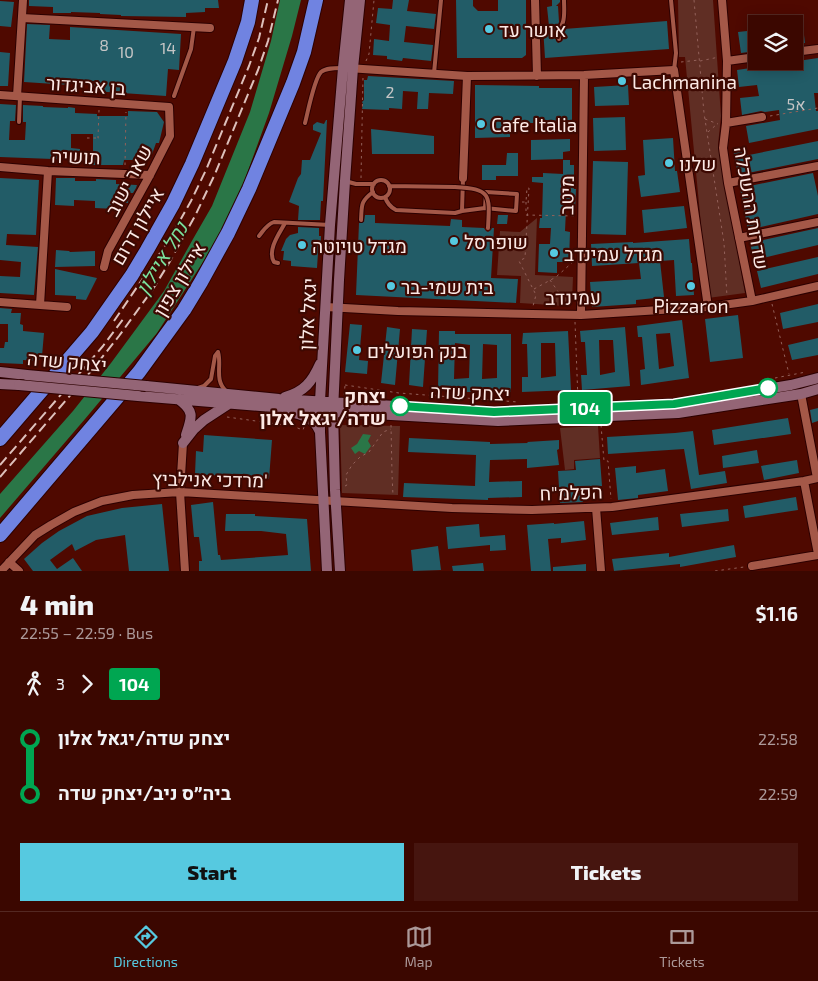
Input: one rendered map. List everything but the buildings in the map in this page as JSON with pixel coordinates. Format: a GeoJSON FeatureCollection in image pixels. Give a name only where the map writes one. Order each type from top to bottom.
{"type":"FeatureCollection","features":[{"type":"Feature","properties":{"kind":"highway","name":"איילון דרום"},"geometry":{"type":"LineString","coordinates":[[0,440],[92,332],[132,275],[152,242],[192,164],[234,61],[248,22],[252,0]]}},
{"type":"Feature","properties":{"kind":"highway","name":"איילון צפון"},"geometry":{"type":"LineString","coordinates":[[0,535],[139,372],[184,310],[201,282],[228,233],[249,189],[286,101],[304,52],[316,0]]}},
{"type":"Feature","properties":{"kind":"street"},"geometry":{"type":"LineString","coordinates":[[18,96],[23,0]]}},
{"type":"Feature","properties":{"kind":"street","name":"יגאל אלון"},"geometry":{"type":"LineString","coordinates":[[340,571],[335,495],[333,407],[345,181],[350,0]]}},
{"type":"Feature","properties":{"kind":"street","name":"יגאל אלון"},"geometry":{"type":"LineString","coordinates":[[327,571],[320,432],[322,361],[330,225],[348,68],[360,0]]}},
{"type":"Feature","properties":{"kind":"street"},"geometry":{"type":"LineString","coordinates":[[535,0],[537,76]]}},
{"type":"Feature","properties":{"kind":"street","name":"שדרות ההשכלה"},"geometry":{"type":"LineString","coordinates":[[722,0],[727,58],[726,123],[723,148],[728,183],[752,301]]}},
{"type":"Feature","properties":{"kind":"street"},"geometry":{"type":"LineString","coordinates":[[22,18],[210,28]]}},
{"type":"Feature","properties":{"kind":"street"},"geometry":{"type":"LineString","coordinates":[[803,51],[818,49]]}},
{"type":"Feature","properties":{"kind":"street"},"geometry":{"type":"LineString","coordinates":[[727,58],[748,57]]}},
{"type":"Feature","properties":{"kind":"street"},"geometry":{"type":"LineString","coordinates":[[348,68],[467,76],[537,76],[584,75],[674,66],[708,307]]}},
{"type":"Feature","properties":{"kind":"street","name":"מיטב"},"geometry":{"type":"LineString","coordinates":[[578,315],[582,254],[584,75]]}},
{"type":"Feature","properties":{"kind":"street"},"geometry":{"type":"LineString","coordinates":[[463,178],[467,76]]}},
{"type":"Feature","properties":{"kind":"street","name":"בן אביגדור"},"geometry":{"type":"LineString","coordinates":[[0,95],[170,107]]}},
{"type":"Feature","properties":{"kind":"street","name":"שאר ישוב"},"geometry":{"type":"LineString","coordinates":[[104,267],[108,251],[170,136],[170,107]]}},
{"type":"Feature","properties":{"kind":"street"},"geometry":{"type":"LineString","coordinates":[[726,123],[762,117]]}},
{"type":"Feature","properties":{"kind":"street"},"geometry":{"type":"LineString","coordinates":[[728,183],[818,166]]}},
{"type":"Feature","properties":{"kind":"street","name":"תושיה"},"geometry":{"type":"LineString","coordinates":[[0,168],[150,175]]}},
{"type":"Feature","properties":{"kind":"street"},"geometry":{"type":"LineString","coordinates":[[40,305],[48,171]]}},
{"type":"Feature","properties":{"kind":"street"},"geometry":{"type":"LineString","coordinates":[[739,238],[818,222]]}},
{"type":"Feature","properties":{"kind":"street","name":"עמינדב"},"geometry":{"type":"LineString","coordinates":[[326,307],[455,313],[578,315],[708,307],[752,301],[818,286]]}},
{"type":"Feature","properties":{"kind":"street"},"geometry":{"type":"LineString","coordinates":[[0,302],[67,307]]}},
{"type":"Feature","properties":{"kind":"street"},"geometry":{"type":"LineString","coordinates":[[279,398],[293,395],[303,389],[313,378],[322,361]]}},
{"type":"Feature","properties":{"kind":"street","name":"יצחק שדה"},"geometry":{"type":"LineString","coordinates":[[0,372],[188,390],[263,406],[320,406],[498,421],[678,413],[818,390]]}},
{"type":"Feature","properties":{"kind":"street","name":"יצחק שדה"},"geometry":{"type":"LineString","coordinates":[[333,407],[494,412],[674,404],[791,385],[818,378]]}},
{"type":"Feature","properties":{"kind":"street","name":"יצחק שדה"},"geometry":{"type":"LineString","coordinates":[[0,384],[178,399],[279,398],[320,406]]}},
{"type":"Feature","properties":{"kind":"street"},"geometry":{"type":"LineString","coordinates":[[801,394],[817,478]]}},
{"type":"Feature","properties":{"kind":"street"},"geometry":{"type":"LineString","coordinates":[[184,443],[194,429],[230,398]]}},
{"type":"Feature","properties":{"kind":"street"},"geometry":{"type":"LineString","coordinates":[[178,399],[187,406],[192,416],[184,443],[180,492],[185,571]]}},
{"type":"Feature","properties":{"kind":"street"},"geometry":{"type":"LineString","coordinates":[[263,406],[309,418],[316,423],[320,432]]}},
{"type":"Feature","properties":{"kind":"street","name":"הפלמ\"ח"},"geometry":{"type":"LineString","coordinates":[[324,500],[335,495],[394,504],[452,508],[532,510],[596,508],[817,478]]}},
{"type":"Feature","properties":{"kind":"street"},"geometry":{"type":"LineString","coordinates":[[752,566],[818,554],[804,481]]}},
{"type":"Feature","properties":{"kind":"street","name":"מרדכי אנילביץ'"},"geometry":{"type":"LineString","coordinates":[[1,571],[35,535],[51,524],[74,512],[118,497],[180,492],[324,500]]}},
{"type":"Feature","properties":{"kind":"street"},"geometry":{"type":"LineString","coordinates":[[596,508],[601,571]]}},
{"type":"Feature","properties":{"kind":"street"},"geometry":{"type":"LineString","coordinates":[[9,562],[19,571]]}},
{"type":"Feature","properties":{"kind":"lane"},"geometry":{"type":"LineString","coordinates":[[434,73],[441,0]]}},
{"type":"Feature","properties":{"kind":"lane"},"geometry":{"type":"LineString","coordinates":[[559,39],[558,30],[564,17],[564,0]]}},
{"type":"Feature","properties":{"kind":"lane"},"geometry":{"type":"LineString","coordinates":[[671,0],[676,53],[674,66]]}},
{"type":"Feature","properties":{"kind":"lane"},"geometry":{"type":"LineString","coordinates":[[174,96],[191,49],[194,27]]}},
{"type":"Feature","properties":{"kind":"lane"},"geometry":{"type":"LineString","coordinates":[[304,123],[320,73],[328,69],[348,68]]}},
{"type":"Feature","properties":{"kind":"lane"},"geometry":{"type":"LineString","coordinates":[[18,96],[19,122]]}},
{"type":"Feature","properties":{"kind":"lane"},"geometry":{"type":"LineString","coordinates":[[462,211],[463,178]]}},
{"type":"Feature","properties":{"kind":"lane"},"geometry":{"type":"LineString","coordinates":[[345,181],[374,184],[384,180],[388,184],[390,191],[385,197]]}},
{"type":"Feature","properties":{"kind":"lane"},"geometry":{"type":"LineString","coordinates":[[361,220],[362,204],[373,192],[374,184]]}},
{"type":"Feature","properties":{"kind":"lane"},"geometry":{"type":"LineString","coordinates":[[389,186],[474,188],[484,193],[489,201],[488,228]]}},
{"type":"Feature","properties":{"kind":"lane"},"geometry":{"type":"LineString","coordinates":[[373,192],[377,196],[385,197]]}},
{"type":"Feature","properties":{"kind":"lane"},"geometry":{"type":"LineString","coordinates":[[385,197],[389,205],[396,210],[455,213],[485,208],[516,211],[517,194],[486,192],[485,208]]}},
{"type":"Feature","properties":{"kind":"lane"},"geometry":{"type":"LineString","coordinates":[[259,236],[265,227],[274,222],[330,225]]}},
{"type":"Feature","properties":{"kind":"lane"},"geometry":{"type":"LineString","coordinates":[[278,263],[272,260],[272,251],[285,223]]}},
{"type":"Feature","properties":{"kind":"lane"},"geometry":{"type":"LineString","coordinates":[[188,390],[204,386],[211,379],[214,356],[218,352],[219,380],[230,398]]}},
{"type":"Feature","properties":{"kind":"path"},"geometry":{"type":"LineString","coordinates":[[360,184],[364,68],[369,54],[374,0]]}},
{"type":"Feature","properties":{"kind":"path","name":"שדרות ההשכלה"},"geometry":{"type":"LineString","coordinates":[[694,0],[705,119],[724,243],[728,304]]}},
{"type":"Feature","properties":{"kind":"path"},"geometry":{"type":"LineString","coordinates":[[674,66],[700,60],[727,58]]}},
{"type":"Feature","properties":{"kind":"path"},"geometry":{"type":"LineString","coordinates":[[87,138],[99,138],[100,102]]}},
{"type":"Feature","properties":{"kind":"path"},"geometry":{"type":"LineString","coordinates":[[125,174],[127,104]]}},
{"type":"Feature","properties":{"kind":"path"},"geometry":{"type":"LineString","coordinates":[[762,117],[818,108]]}},
{"type":"Feature","properties":{"kind":"path"},"geometry":{"type":"LineString","coordinates":[[705,119],[717,124],[708,132]]}},
{"type":"Feature","properties":{"kind":"path"},"geometry":{"type":"LineString","coordinates":[[528,214],[526,214],[527,188],[529,188],[528,214],[525,258],[519,261],[536,295],[532,307]]}},
{"type":"Feature","properties":{"kind":"path"},"geometry":{"type":"LineString","coordinates":[[516,201],[526,202]]}},
{"type":"Feature","properties":{"kind":"path"},"geometry":{"type":"LineString","coordinates":[[528,214],[582,216]]}},
{"type":"Feature","properties":{"kind":"path"},"geometry":{"type":"LineString","coordinates":[[534,290],[556,277],[582,254]]}},
{"type":"Feature","properties":{"kind":"path"},"geometry":{"type":"LineString","coordinates":[[550,280],[578,315],[578,408]]}},
{"type":"Feature","properties":{"kind":"path"},"geometry":{"type":"LineString","coordinates":[[771,296],[791,385]]}},
{"type":"Feature","properties":{"kind":"path","name":"יצחק שדה"},"geometry":{"type":"LineString","coordinates":[[345,386],[399,393],[523,402]]}},
{"type":"Feature","properties":{"kind":"path"},"geometry":{"type":"LineString","coordinates":[[600,416],[604,461],[608,461],[612,507]]}},
{"type":"Feature","properties":{"kind":"path"},"geometry":{"type":"LineString","coordinates":[[228,417],[292,426],[303,430]]}},
{"type":"Feature","properties":{"kind":"path"},"geometry":{"type":"LineString","coordinates":[[391,422],[394,504]]}},
{"type":"Feature","properties":{"kind":"path"},"geometry":{"type":"LineString","coordinates":[[335,495],[347,485],[346,475],[352,465],[369,452],[383,432],[391,429]]}},
{"type":"Feature","properties":{"kind":"path"},"geometry":{"type":"LineString","coordinates":[[715,571],[752,566]]}},
{"type":"Feature","properties":{"kind":"shaded area"},"geometry":{"type":"Polygon","coordinates":[[[280,0],[301,0],[269,113],[241,190],[216,242],[157,333],[0,518],[0,494],[73,411],[164,291],[212,206],[250,112],[271,41],[280,0]]]}},
{"type":"Feature","properties":{"kind":"shaded area"},"geometry":{"type":"Polygon","coordinates":[[[678,0],[713,0],[721,116],[718,145],[745,293],[708,298],[685,57],[679,57],[678,0]]]}},
{"type":"Feature","properties":{"kind":"shaded area"},"geometry":{"type":"Polygon","coordinates":[[[537,218],[535,275],[573,277],[572,301],[566,306],[520,303],[521,276],[497,275],[500,231],[520,232],[537,218]]]}},
{"type":"Feature","properties":{"kind":"shaded area"},"geometry":{"type":"Polygon","coordinates":[[[340,425],[400,426],[398,495],[342,493],[340,425]]]}},
{"type":"Feature","properties":{"kind":"shaded area"},"geometry":{"type":"Polygon","coordinates":[[[598,426],[600,458],[574,460],[574,469],[565,470],[560,428],[598,426]]]}},
{"type":"Feature","properties":{"kind":"shaded area"},"geometry":{"type":"Polygon","coordinates":[[[363,434],[371,435],[368,441],[371,446],[365,454],[359,451],[355,454],[351,448],[357,444],[363,434]]]}},
{"type":"Feature","properties":{"kind":"railway"},"geometry":{"type":"LineString","coordinates":[[114,321],[169,240],[206,170],[249,66],[259,38],[268,0]]}},
{"type":"Feature","properties":{"kind":"railway"},"geometry":{"type":"LineString","coordinates":[[0,477],[119,336],[169,263],[195,216],[215,174],[258,70],[268,41],[278,0]]}},
{"type":"Feature","properties":{"kind":"railway"},"geometry":{"type":"LineString","coordinates":[[0,465],[103,346],[124,318]]}},
{"type":"Feature","properties":{"kind":"bus line","name":"104"},"geometry":{"type":"LineString","coordinates":[[400,406],[494,412],[674,404],[768,388]]}},
{"type":"Feature","properties":{"kind":"place","name":"אושר עד"},"geometry":{"type":"Point","coordinates":[489,29]}},
{"type":"Feature","properties":{"kind":"place","name":"Lachmanina"},"geometry":{"type":"Point","coordinates":[622,81]}},
{"type":"Feature","properties":{"kind":"place","name":"Cafe Italia"},"geometry":{"type":"Point","coordinates":[481,124]}},
{"type":"Feature","properties":{"kind":"place","name":"שלנו"},"geometry":{"type":"Point","coordinates":[669,163]}},
{"type":"Feature","properties":{"kind":"place","name":"שופרסל"},"geometry":{"type":"Point","coordinates":[454,241]}},
{"type":"Feature","properties":{"kind":"place","name":"מגדל טויוטה"},"geometry":{"type":"Point","coordinates":[302,245]}},
{"type":"Feature","properties":{"kind":"place","name":"מגדל עמינדב"},"geometry":{"type":"Point","coordinates":[554,253]}},
{"type":"Feature","properties":{"kind":"place","name":"בית שמי-בר"},"geometry":{"type":"Point","coordinates":[391,286]}},
{"type":"Feature","properties":{"kind":"place","name":"Pizzaron"},"geometry":{"type":"Point","coordinates":[691,286]}},
{"type":"Feature","properties":{"kind":"place","name":"בנק הפועלים"},"geometry":{"type":"Point","coordinates":[357,350]}},
{"type":"Feature","properties":{"kind":"place","name":"יצחק שדה/יגאל אלון"},"geometry":{"type":"Point","coordinates":[400,406]}},
{"type":"Feature","properties":{"kind":"water label","name":"נחל איילון"},"geometry":{"type":"Point","coordinates":[161,258]}}]}
